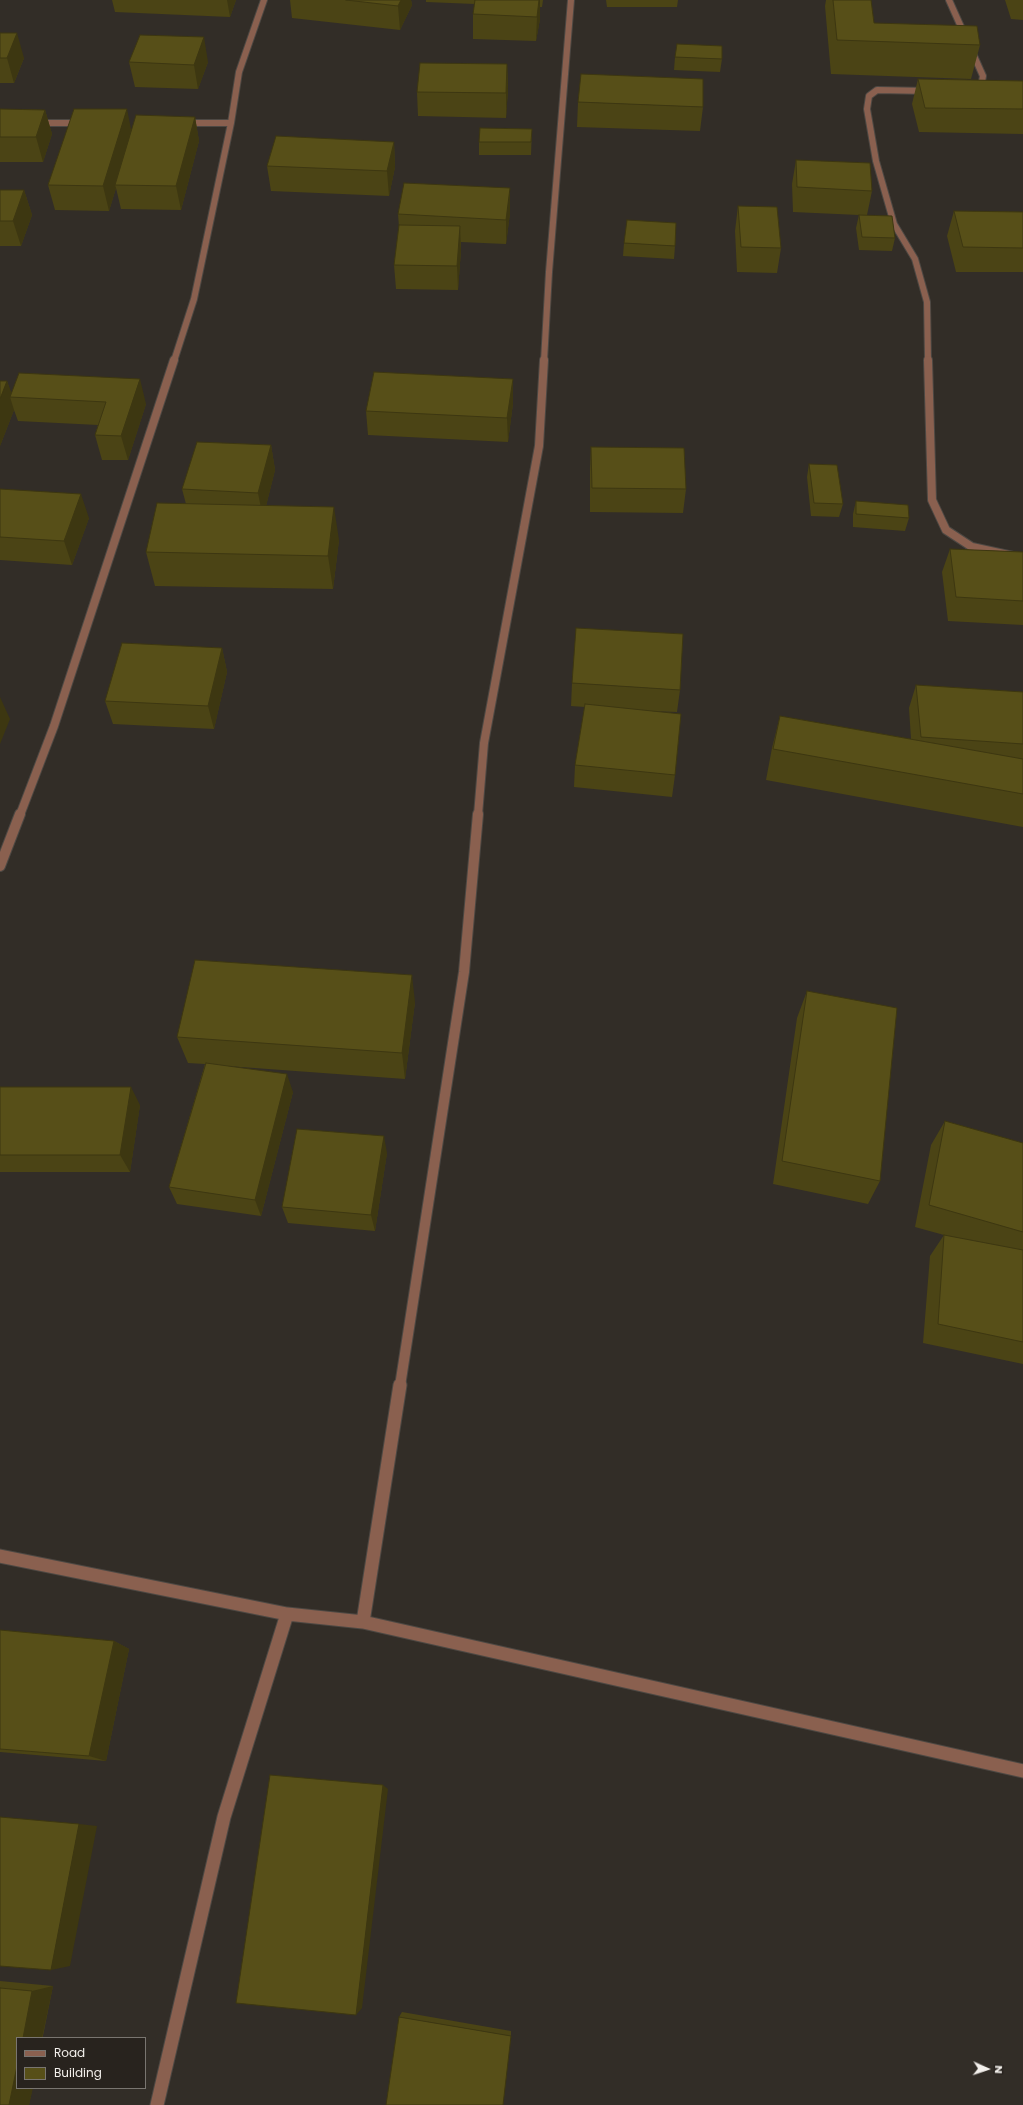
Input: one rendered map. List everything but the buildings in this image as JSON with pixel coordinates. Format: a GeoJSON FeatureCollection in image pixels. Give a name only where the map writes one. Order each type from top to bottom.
{"type":"FeatureCollection","features":[{"type":"Feature","properties":{"kind":"street"},"geometry":{"type":"LineString","coordinates":[[0,866],[54,726],[194,299],[232,123],[240,72],[264,0]]}},
{"type":"Feature","properties":{"kind":"street"},"geometry":{"type":"LineString","coordinates":[[363,1622],[464,972],[484,743],[539,446],[549,272],[571,0]]}},
{"type":"Feature","properties":{"kind":"street"},"geometry":{"type":"LineString","coordinates":[[949,0],[983,76],[981,88],[966,91]]}},
{"type":"Feature","properties":{"kind":"street"},"geometry":{"type":"LineString","coordinates":[[936,91],[877,90],[869,96],[866,110],[876,161],[894,224],[915,259],[927,302],[932,500],[946,530],[972,547],[1023,558]]}},
{"type":"Feature","properties":{"kind":"street"},"geometry":{"type":"LineString","coordinates":[[24,123],[88,123]]}},
{"type":"Feature","properties":{"kind":"street"},"geometry":{"type":"LineString","coordinates":[[176,123],[232,123]]}},
{"type":"Feature","properties":{"kind":"street"},"geometry":{"type":"LineString","coordinates":[[0,1556],[287,1614],[363,1622],[1023,1771]]}},
{"type":"Feature","properties":{"kind":"street"},"geometry":{"type":"LineString","coordinates":[[158,2105],[224,1817],[287,1614]]}}]}
